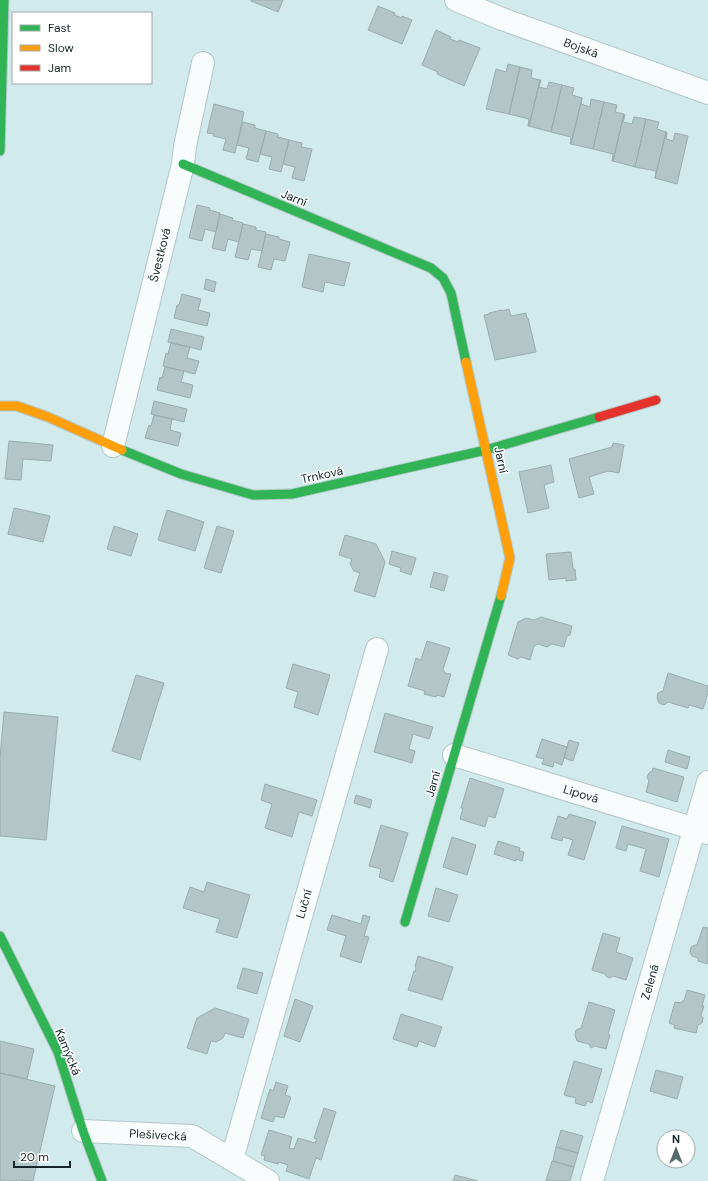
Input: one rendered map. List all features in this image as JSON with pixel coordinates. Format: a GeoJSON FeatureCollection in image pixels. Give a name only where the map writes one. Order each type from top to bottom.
{"type":"FeatureCollection","features":[{"type":"Feature","properties":{"kind":"street"},"geometry":{"type":"LineString","coordinates":[[0,151],[4,0]]}},
{"type":"Feature","properties":{"kind":"street","name":"Bojská"},"geometry":{"type":"LineString","coordinates":[[456,0],[502,19],[708,93]]}},
{"type":"Feature","properties":{"kind":"street","name":"Švestková"},"geometry":{"type":"LineString","coordinates":[[112,446],[183,164],[185,146],[203,63]]}},
{"type":"Feature","properties":{"kind":"street","name":"Jarní"},"geometry":{"type":"LineString","coordinates":[[183,164],[431,268],[443,278],[451,293],[510,558],[504,586],[405,922]]}},
{"type":"Feature","properties":{"kind":"street","name":"Trnková"},"geometry":{"type":"LineString","coordinates":[[0,406],[16,406],[181,474],[253,495],[292,494],[486,450],[656,400]]}},
{"type":"Feature","properties":{"kind":"street","name":"Luční"},"geometry":{"type":"LineString","coordinates":[[232,1159],[377,649]]}},
{"type":"Feature","properties":{"kind":"street","name":"Lipová"},"geometry":{"type":"LineString","coordinates":[[454,755],[701,831]]}},
{"type":"Feature","properties":{"kind":"street","name":"Zelená"},"geometry":{"type":"LineString","coordinates":[[592,1181],[701,831],[708,782]]}},
{"type":"Feature","properties":{"kind":"street","name":"Kamýcká"},"geometry":{"type":"LineString","coordinates":[[0,936],[58,1052],[83,1131],[102,1181]]}},
{"type":"Feature","properties":{"kind":"street","name":"Plešivecká"},"geometry":{"type":"LineString","coordinates":[[83,1131],[192,1136],[268,1181]]}},
{"type":"Feature","properties":{"kind":"building"},"geometry":{"type":"Polygon","coordinates":[[[251,0],[283,0],[278,12],[251,0]]]}},
{"type":"Feature","properties":{"kind":"building"},"geometry":{"type":"Polygon","coordinates":[[[378,6],[395,13],[394,15],[412,20],[402,44],[368,30],[378,6]]]}},
{"type":"Feature","properties":{"kind":"building"},"geometry":{"type":"Polygon","coordinates":[[[436,30],[451,37],[450,39],[458,42],[459,40],[480,48],[464,86],[437,74],[438,72],[422,65],[436,30]]]}},
{"type":"Feature","properties":{"kind":"building"},"geometry":{"type":"Polygon","coordinates":[[[508,64],[520,67],[509,114],[486,109],[496,69],[506,72],[508,64]]]}},
{"type":"Feature","properties":{"kind":"building"},"geometry":{"type":"Polygon","coordinates":[[[520,67],[532,70],[531,78],[540,80],[529,126],[529,119],[509,114],[520,67]]]}},
{"type":"Feature","properties":{"kind":"building"},"geometry":{"type":"Polygon","coordinates":[[[540,80],[539,87],[547,89],[549,82],[562,85],[551,132],[529,126],[540,80]]]}},
{"type":"Feature","properties":{"kind":"building"},"geometry":{"type":"Polygon","coordinates":[[[562,85],[574,88],[572,95],[582,98],[571,144],[571,137],[551,132],[562,85]]]}},
{"type":"Feature","properties":{"kind":"building"},"geometry":{"type":"Polygon","coordinates":[[[582,98],[581,104],[590,107],[591,99],[604,102],[593,149],[571,144],[582,98]]]}},
{"type":"Feature","properties":{"kind":"building"},"geometry":{"type":"Polygon","coordinates":[[[604,102],[617,105],[615,112],[624,114],[613,161],[613,154],[593,149],[604,102]]]}},
{"type":"Feature","properties":{"kind":"building"},"geometry":{"type":"Polygon","coordinates":[[[214,104],[244,112],[235,153],[223,150],[226,139],[207,133],[214,104]]]}},
{"type":"Feature","properties":{"kind":"building"},"geometry":{"type":"Polygon","coordinates":[[[624,114],[623,122],[632,124],[634,117],[646,119],[635,167],[613,161],[624,114]]]}},
{"type":"Feature","properties":{"kind":"building"},"geometry":{"type":"Polygon","coordinates":[[[646,119],[659,122],[657,129],[666,132],[655,178],[656,171],[635,167],[646,119]]]}},
{"type":"Feature","properties":{"kind":"building"},"geometry":{"type":"Polygon","coordinates":[[[243,122],[255,125],[255,128],[266,131],[258,162],[246,159],[249,148],[237,145],[243,122]]]}},
{"type":"Feature","properties":{"kind":"building"},"geometry":{"type":"Polygon","coordinates":[[[266,131],[278,134],[278,137],[289,140],[281,172],[269,169],[272,157],[260,154],[266,131]]]}},
{"type":"Feature","properties":{"kind":"building"},"geometry":{"type":"Polygon","coordinates":[[[666,132],[666,139],[673,141],[675,133],[688,136],[677,184],[655,178],[666,132]]]}},
{"type":"Feature","properties":{"kind":"building"},"geometry":{"type":"Polygon","coordinates":[[[289,140],[302,143],[301,147],[312,149],[304,181],[292,178],[295,167],[283,164],[289,140]]]}},
{"type":"Feature","properties":{"kind":"building"},"geometry":{"type":"Polygon","coordinates":[[[197,205],[210,208],[209,210],[220,213],[216,232],[205,229],[202,241],[189,238],[197,205]]]}},
{"type":"Feature","properties":{"kind":"building"},"geometry":{"type":"Polygon","coordinates":[[[220,214],[233,218],[232,220],[243,223],[239,242],[228,239],[225,251],[212,248],[220,214]]]}},
{"type":"Feature","properties":{"kind":"building"},"geometry":{"type":"Polygon","coordinates":[[[243,224],[256,227],[256,230],[266,232],[262,251],[251,249],[248,260],[235,257],[243,224]]]}},
{"type":"Feature","properties":{"kind":"building"},"geometry":{"type":"Polygon","coordinates":[[[266,234],[279,237],[279,239],[290,242],[285,261],[274,259],[271,270],[258,267],[266,234]]]}},
{"type":"Feature","properties":{"kind":"building"},"geometry":{"type":"Polygon","coordinates":[[[309,254],[350,263],[344,286],[325,282],[323,292],[302,287],[309,254]]]}},
{"type":"Feature","properties":{"kind":"building"},"geometry":{"type":"Polygon","coordinates":[[[206,279],[216,282],[214,292],[204,289],[206,279]]]}},
{"type":"Feature","properties":{"kind":"building"},"geometry":{"type":"Polygon","coordinates":[[[182,294],[201,299],[198,310],[210,313],[207,326],[174,318],[177,305],[179,305],[182,294]]]}},
{"type":"Feature","properties":{"kind":"building"},"geometry":{"type":"Polygon","coordinates":[[[509,309],[511,316],[526,313],[536,352],[495,360],[484,315],[509,309]]]}},
{"type":"Feature","properties":{"kind":"building"},"geometry":{"type":"Polygon","coordinates":[[[171,329],[204,337],[201,350],[168,342],[171,329]]]}},
{"type":"Feature","properties":{"kind":"building"},"geometry":{"type":"Polygon","coordinates":[[[171,343],[190,347],[187,358],[199,361],[195,374],[163,366],[166,353],[168,354],[171,343]]]}},
{"type":"Feature","properties":{"kind":"building"},"geometry":{"type":"Polygon","coordinates":[[[165,367],[184,371],[181,382],[193,385],[190,398],[157,390],[160,377],[162,378],[165,367]]]}},
{"type":"Feature","properties":{"kind":"building"},"geometry":{"type":"Polygon","coordinates":[[[154,401],[187,409],[184,422],[151,414],[154,401]]]}},
{"type":"Feature","properties":{"kind":"building"},"geometry":{"type":"Polygon","coordinates":[[[154,415],[172,419],[170,430],[181,433],[178,446],[145,438],[149,425],[151,426],[154,415]]]}},
{"type":"Feature","properties":{"kind":"building"},"geometry":{"type":"Polygon","coordinates":[[[9,441],[53,445],[51,461],[23,459],[21,480],[5,479],[9,441]]]}},
{"type":"Feature","properties":{"kind":"building"},"geometry":{"type":"Polygon","coordinates":[[[613,443],[624,445],[619,473],[608,471],[589,477],[594,494],[579,498],[569,459],[612,447],[613,443]]]}},
{"type":"Feature","properties":{"kind":"building"},"geometry":{"type":"Polygon","coordinates":[[[551,465],[554,482],[544,485],[549,508],[528,513],[519,472],[551,465]]]}},
{"type":"Feature","properties":{"kind":"building"},"geometry":{"type":"Polygon","coordinates":[[[14,508],[50,516],[43,542],[8,534],[14,508]]]}},
{"type":"Feature","properties":{"kind":"building"},"geometry":{"type":"Polygon","coordinates":[[[167,510],[204,522],[195,551],[158,540],[167,510]]]}},
{"type":"Feature","properties":{"kind":"building"},"geometry":{"type":"Polygon","coordinates":[[[114,526],[138,534],[131,556],[107,549],[114,526]]]}},
{"type":"Feature","properties":{"kind":"building"},"geometry":{"type":"Polygon","coordinates":[[[217,526],[234,531],[221,573],[204,568],[217,526]]]}},
{"type":"Feature","properties":{"kind":"building"},"geometry":{"type":"Polygon","coordinates":[[[345,535],[376,544],[385,562],[375,597],[354,591],[360,573],[354,571],[350,564],[352,559],[339,555],[345,535]]]}},
{"type":"Feature","properties":{"kind":"building"},"geometry":{"type":"Polygon","coordinates":[[[392,551],[416,558],[411,575],[400,571],[401,568],[389,564],[392,551]]]}},
{"type":"Feature","properties":{"kind":"building"},"geometry":{"type":"Polygon","coordinates":[[[571,552],[576,580],[566,581],[566,578],[549,580],[546,554],[571,552]]]}},
{"type":"Feature","properties":{"kind":"building"},"geometry":{"type":"Polygon","coordinates":[[[434,572],[448,576],[444,591],[430,587],[434,572]]]}},
{"type":"Feature","properties":{"kind":"building"},"geometry":{"type":"Polygon","coordinates":[[[541,617],[572,626],[570,635],[567,636],[564,647],[552,644],[547,647],[538,644],[534,646],[530,660],[521,657],[518,659],[508,655],[518,622],[526,618],[534,620],[541,617]]]}},
{"type":"Feature","properties":{"kind":"building"},"geometry":{"type":"Polygon","coordinates":[[[427,641],[450,648],[443,669],[445,673],[451,674],[444,697],[424,694],[425,691],[408,686],[416,658],[421,660],[427,641]]]}},
{"type":"Feature","properties":{"kind":"building"},"geometry":{"type":"Polygon","coordinates":[[[293,664],[330,675],[318,715],[294,707],[298,692],[286,688],[293,664]]]}},
{"type":"Feature","properties":{"kind":"building"},"geometry":{"type":"Polygon","coordinates":[[[668,673],[708,686],[708,693],[703,709],[689,705],[688,708],[668,702],[664,705],[659,703],[657,698],[658,693],[663,691],[668,673]]]}},
{"type":"Feature","properties":{"kind":"building"},"geometry":{"type":"Polygon","coordinates":[[[136,675],[164,683],[140,760],[112,751],[136,675]]]}},
{"type":"Feature","properties":{"kind":"building"},"geometry":{"type":"Polygon","coordinates":[[[4,712],[58,717],[46,840],[0,836],[0,758],[4,712]]]}},
{"type":"Feature","properties":{"kind":"building"},"geometry":{"type":"Polygon","coordinates":[[[385,713],[433,727],[429,739],[413,734],[409,749],[415,751],[412,763],[374,752],[385,713]]]}},
{"type":"Feature","properties":{"kind":"building"},"geometry":{"type":"Polygon","coordinates":[[[542,739],[567,747],[562,765],[554,762],[553,767],[542,764],[544,759],[536,757],[542,739]]]}},
{"type":"Feature","properties":{"kind":"building"},"geometry":{"type":"Polygon","coordinates":[[[569,740],[579,743],[573,761],[564,758],[569,740]]]}},
{"type":"Feature","properties":{"kind":"building"},"geometry":{"type":"Polygon","coordinates":[[[668,750],[690,757],[687,769],[665,762],[668,750]]]}},
{"type":"Feature","properties":{"kind":"building"},"geometry":{"type":"Polygon","coordinates":[[[653,768],[684,777],[677,802],[646,792],[649,781],[647,777],[653,768]]]}},
{"type":"Feature","properties":{"kind":"building"},"geometry":{"type":"Polygon","coordinates":[[[470,778],[504,789],[495,818],[488,816],[485,827],[460,819],[463,808],[461,808],[470,778]]]}},
{"type":"Feature","properties":{"kind":"building"},"geometry":{"type":"Polygon","coordinates":[[[265,784],[317,800],[312,816],[299,812],[292,837],[265,828],[272,804],[261,800],[265,784]]]}},
{"type":"Feature","properties":{"kind":"building"},"geometry":{"type":"Polygon","coordinates":[[[356,795],[372,800],[370,808],[354,803],[356,795]]]}},
{"type":"Feature","properties":{"kind":"building"},"geometry":{"type":"Polygon","coordinates":[[[569,814],[596,822],[584,860],[568,855],[573,840],[563,837],[562,841],[551,838],[558,816],[567,819],[569,814]]]}},
{"type":"Feature","properties":{"kind":"building"},"geometry":{"type":"Polygon","coordinates":[[[381,825],[408,833],[393,882],[379,877],[381,869],[369,866],[381,825]]]}},
{"type":"Feature","properties":{"kind":"building"},"geometry":{"type":"Polygon","coordinates":[[[622,826],[669,839],[659,877],[640,871],[646,849],[628,844],[626,851],[616,848],[622,826]]]}},
{"type":"Feature","properties":{"kind":"building"},"geometry":{"type":"Polygon","coordinates":[[[452,837],[476,845],[467,875],[443,867],[452,837]]]}},
{"type":"Feature","properties":{"kind":"building"},"geometry":{"type":"Polygon","coordinates":[[[498,841],[520,848],[519,851],[524,852],[522,861],[516,859],[516,861],[494,854],[498,841]]]}},
{"type":"Feature","properties":{"kind":"building"},"geometry":{"type":"Polygon","coordinates":[[[207,882],[250,895],[237,938],[216,932],[220,919],[183,908],[190,887],[204,892],[207,882]]]}},
{"type":"Feature","properties":{"kind":"building"},"geometry":{"type":"Polygon","coordinates":[[[436,888],[458,895],[449,922],[428,916],[436,888]]]}},
{"type":"Feature","properties":{"kind":"building"},"geometry":{"type":"Polygon","coordinates":[[[332,915],[361,924],[363,915],[370,917],[364,936],[369,937],[361,963],[340,956],[346,936],[327,930],[332,915]]]}},
{"type":"Feature","properties":{"kind":"building"},"geometry":{"type":"Polygon","coordinates":[[[703,927],[708,928],[708,964],[698,961],[698,958],[692,956],[690,952],[691,947],[697,945],[703,927]]]}},
{"type":"Feature","properties":{"kind":"building"},"geometry":{"type":"Polygon","coordinates":[[[603,933],[620,938],[616,952],[633,958],[626,980],[613,976],[610,978],[605,974],[592,970],[603,933]]]}},
{"type":"Feature","properties":{"kind":"building"},"geometry":{"type":"Polygon","coordinates":[[[418,956],[453,967],[442,1000],[408,990],[414,971],[415,972],[418,956]]]}},
{"type":"Feature","properties":{"kind":"building"},"geometry":{"type":"Polygon","coordinates":[[[243,968],[263,973],[257,994],[237,988],[243,968]]]}},
{"type":"Feature","properties":{"kind":"building"},"geometry":{"type":"Polygon","coordinates":[[[687,990],[705,995],[701,1015],[703,1018],[702,1023],[698,1025],[696,1033],[674,1028],[675,1025],[669,1023],[675,1002],[681,1003],[684,1001],[687,990]]]}},
{"type":"Feature","properties":{"kind":"building"},"geometry":{"type":"Polygon","coordinates":[[[295,999],[313,1006],[300,1042],[284,1036],[295,999]]]}},
{"type":"Feature","properties":{"kind":"building"},"geometry":{"type":"Polygon","coordinates":[[[589,1002],[615,1010],[608,1034],[610,1035],[606,1049],[595,1046],[591,1048],[589,1044],[577,1041],[575,1035],[576,1030],[581,1028],[589,1002]]]}},
{"type":"Feature","properties":{"kind":"building"},"geometry":{"type":"Polygon","coordinates":[[[215,1008],[249,1019],[243,1038],[225,1033],[223,1038],[216,1042],[211,1041],[207,1054],[187,1048],[197,1018],[215,1008]]]}},
{"type":"Feature","properties":{"kind":"building"},"geometry":{"type":"Polygon","coordinates":[[[401,1014],[442,1027],[435,1047],[419,1041],[417,1047],[393,1039],[401,1014]]]}},
{"type":"Feature","properties":{"kind":"building"},"geometry":{"type":"Polygon","coordinates":[[[0,1041],[34,1049],[27,1079],[0,1073],[0,1041]]]}},
{"type":"Feature","properties":{"kind":"building"},"geometry":{"type":"Polygon","coordinates":[[[574,1061],[602,1069],[592,1103],[587,1101],[585,1106],[575,1103],[576,1098],[564,1095],[574,1061]]]}},
{"type":"Feature","properties":{"kind":"building"},"geometry":{"type":"Polygon","coordinates":[[[656,1070],[683,1077],[677,1099],[650,1091],[656,1070]]]}},
{"type":"Feature","properties":{"kind":"building"},"geometry":{"type":"Polygon","coordinates":[[[0,1073],[55,1086],[33,1181],[0,1181],[0,1073]]]}},
{"type":"Feature","properties":{"kind":"building"},"geometry":{"type":"Polygon","coordinates":[[[276,1082],[288,1086],[285,1095],[291,1097],[284,1118],[275,1116],[273,1122],[261,1118],[270,1089],[273,1091],[276,1082]]]}},
{"type":"Feature","properties":{"kind":"building"},"geometry":{"type":"Polygon","coordinates":[[[324,1108],[336,1112],[321,1160],[316,1158],[309,1179],[286,1171],[288,1165],[264,1160],[265,1156],[261,1155],[269,1130],[292,1137],[289,1148],[294,1149],[298,1138],[315,1143],[317,1139],[314,1138],[324,1108]]]}},
{"type":"Feature","properties":{"kind":"building"},"geometry":{"type":"Polygon","coordinates":[[[561,1130],[583,1136],[578,1153],[556,1147],[561,1130]]]}},
{"type":"Feature","properties":{"kind":"building"},"geometry":{"type":"Polygon","coordinates":[[[556,1147],[578,1153],[574,1167],[553,1161],[556,1147]]]}},
{"type":"Feature","properties":{"kind":"building"},"geometry":{"type":"Polygon","coordinates":[[[552,1161],[574,1167],[570,1181],[546,1181],[552,1161]]]}},
{"type":"Feature","properties":{"kind":"building"},"geometry":{"type":"Polygon","coordinates":[[[455,1175],[478,1181],[453,1181],[455,1175]]]}},
{"type":"Feature","properties":{"kind":"traffic: fast"},"geometry":{"type":"LineString","coordinates":[[0,151],[4,0]]}},
{"type":"Feature","properties":{"kind":"traffic: fast"},"geometry":{"type":"LineString","coordinates":[[183,164],[431,268],[443,278],[451,293],[466,362]]}},
{"type":"Feature","properties":{"kind":"traffic: fast"},"geometry":{"type":"LineString","coordinates":[[122,450],[181,474],[253,495],[292,494],[486,450],[599,417]]}},
{"type":"Feature","properties":{"kind":"traffic: fast"},"geometry":{"type":"LineString","coordinates":[[405,922],[501,596]]}},
{"type":"Feature","properties":{"kind":"traffic: fast"},"geometry":{"type":"LineString","coordinates":[[0,936],[58,1052],[83,1131],[102,1181]]}},
{"type":"Feature","properties":{"kind":"traffic: slow"},"geometry":{"type":"LineString","coordinates":[[466,362],[510,558],[501,596]]}},
{"type":"Feature","properties":{"kind":"traffic: slow"},"geometry":{"type":"LineString","coordinates":[[0,406],[17,406],[48,417],[122,450]]}},
{"type":"Feature","properties":{"kind":"traffic: jam"},"geometry":{"type":"LineString","coordinates":[[599,417],[656,400]]}}]}
